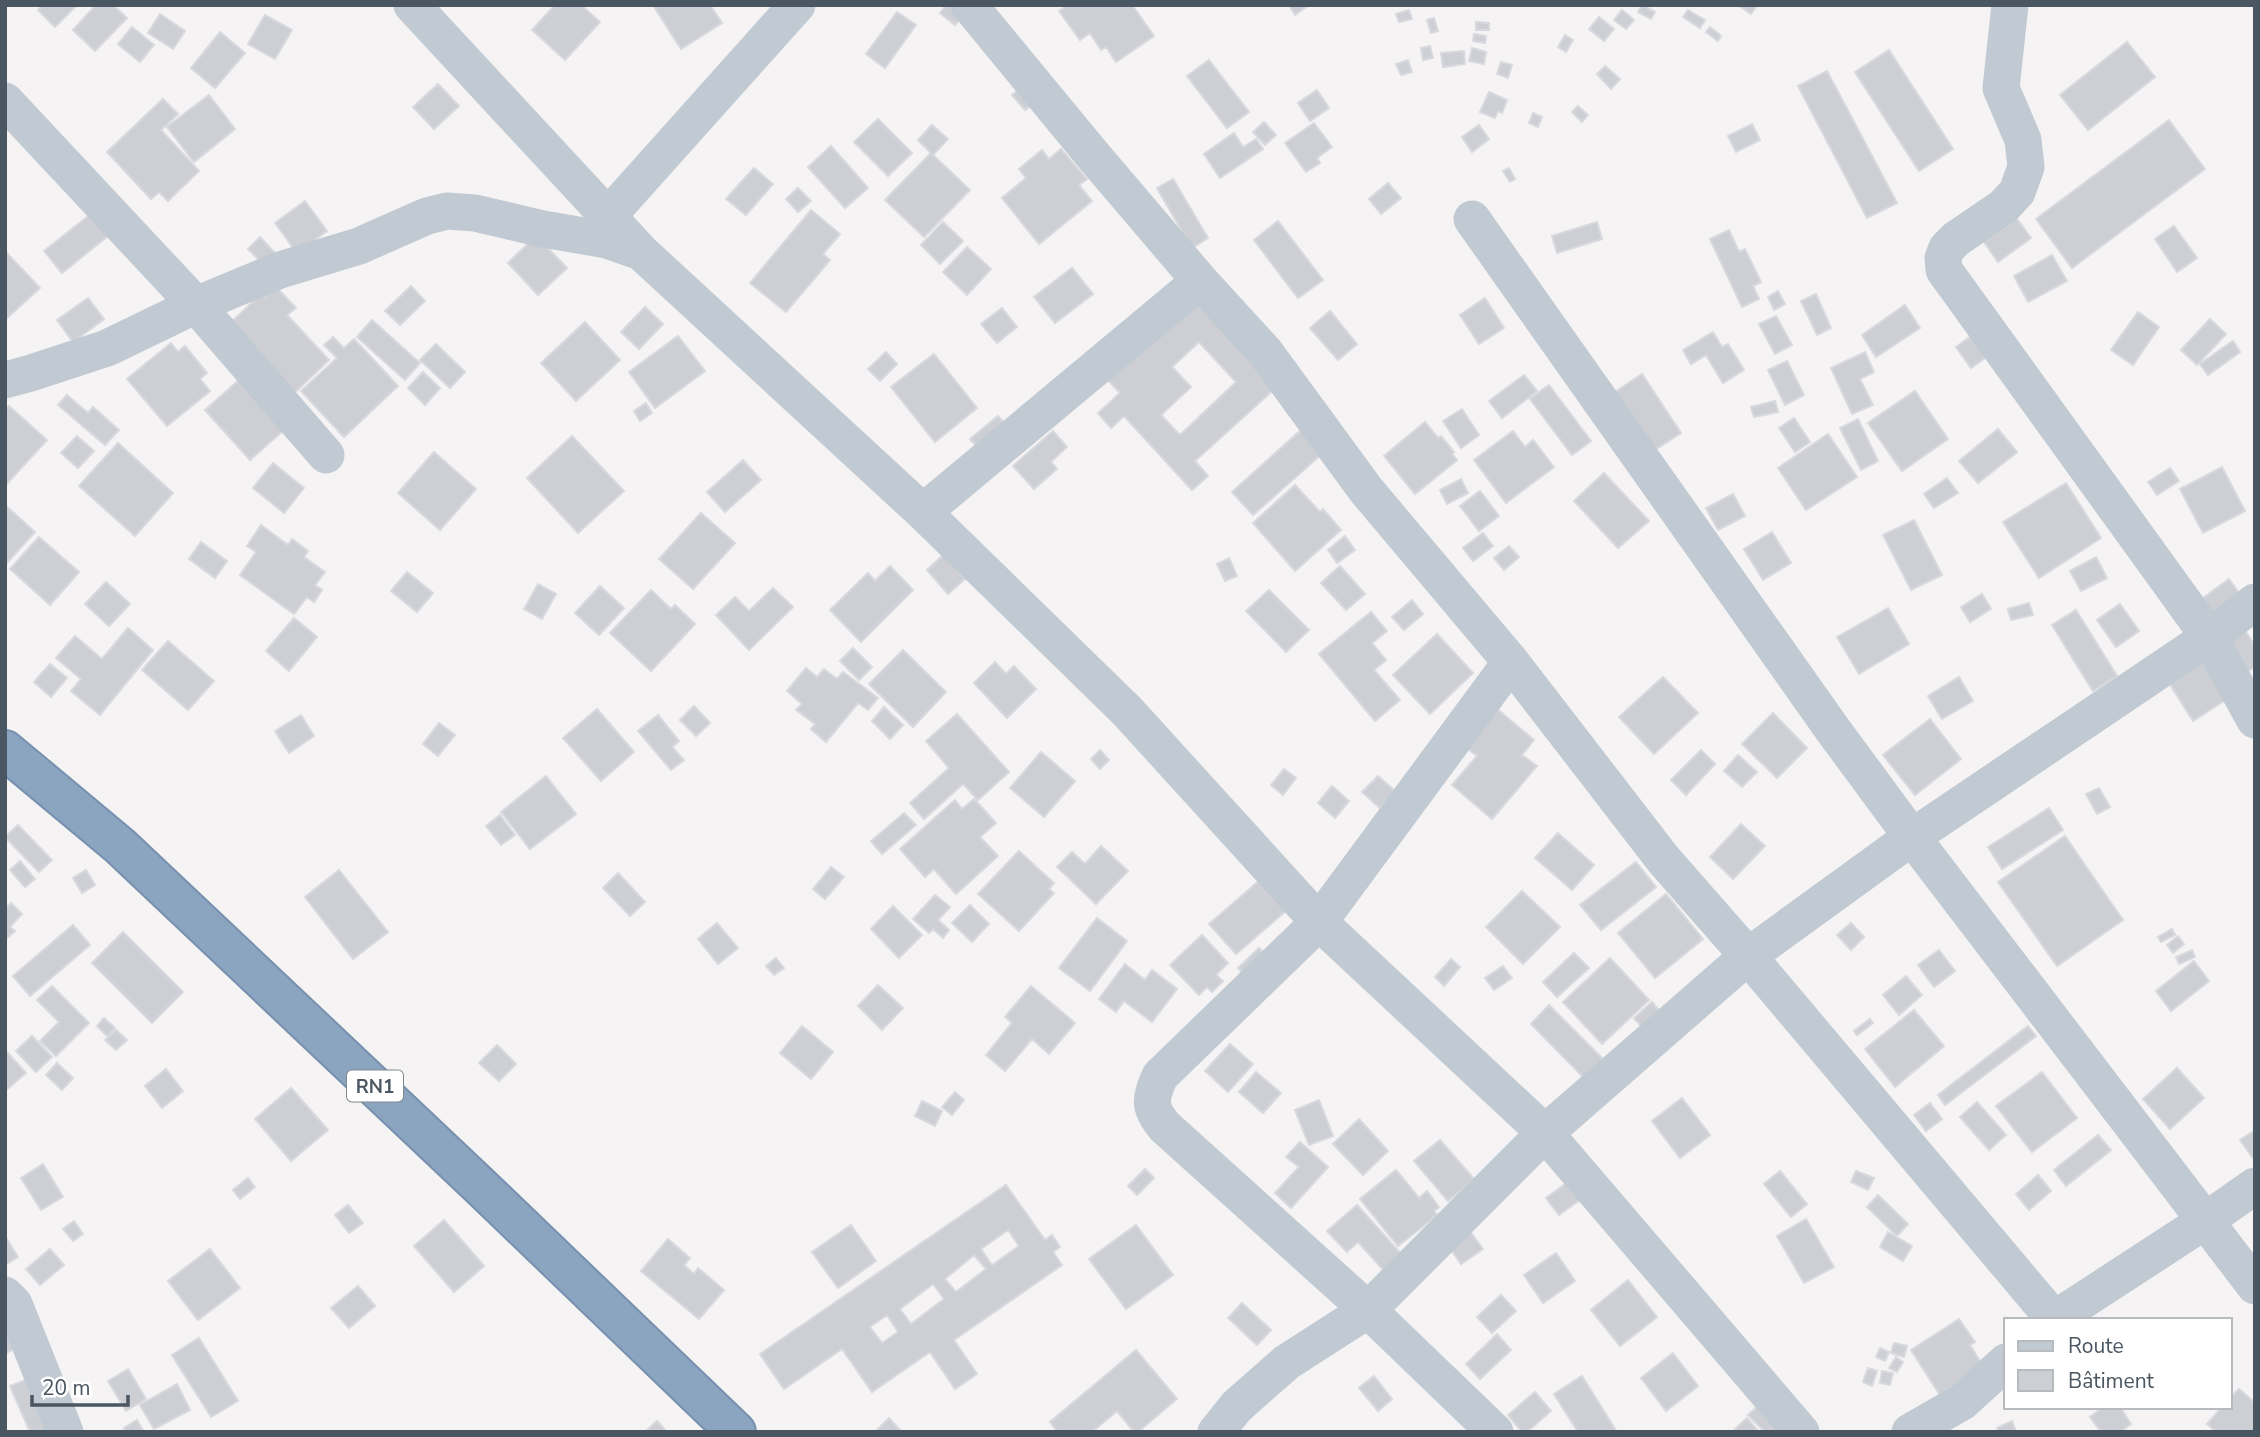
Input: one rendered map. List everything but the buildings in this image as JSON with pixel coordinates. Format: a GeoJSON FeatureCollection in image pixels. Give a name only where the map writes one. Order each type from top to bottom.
{"type":"FeatureCollection","features":[{"type":"Feature","properties":{"kind":"highway","name":"RN1"},"geometry":{"type":"LineString","coordinates":[[5,750],[120,846],[736,1432]]}},
{"type":"Feature","properties":{"kind":"street"},"geometry":{"type":"LineString","coordinates":[[412,5],[608,228],[642,253],[923,512],[1127,711],[1319,922],[1545,1133],[1801,1432]]}},
{"type":"Feature","properties":{"kind":"street"},"geometry":{"type":"LineString","coordinates":[[5,380],[107,348],[196,305],[280,270],[359,246],[427,216],[447,211],[475,213],[543,229],[608,228],[797,5]]}},
{"type":"Feature","properties":{"kind":"street"},"geometry":{"type":"LineString","coordinates":[[969,5],[1200,281],[1265,352],[1366,490],[1511,662],[1663,859],[1748,956],[2052,1318]]}},
{"type":"Feature","properties":{"kind":"street"},"geometry":{"type":"LineString","coordinates":[[2010,5],[2001,88],[2023,140],[2026,167],[2017,192],[2003,207],[1947,248],[1943,258],[1944,270],[2209,637],[2255,720]]}},
{"type":"Feature","properties":{"kind":"street"},"geometry":{"type":"LineString","coordinates":[[5,101],[196,305],[326,455]]}},
{"type":"Feature","properties":{"kind":"street"},"geometry":{"type":"LineString","coordinates":[[1472,219],[1833,730],[2255,1286]]}},
{"type":"Feature","properties":{"kind":"street"},"geometry":{"type":"LineString","coordinates":[[923,512],[1200,281]]}},
{"type":"Feature","properties":{"kind":"street"},"geometry":{"type":"LineString","coordinates":[[1216,1432],[1237,1406],[1287,1362],[1368,1310],[1545,1133],[1748,956],[1912,837],[2209,637],[2255,602]]}},
{"type":"Feature","properties":{"kind":"street"},"geometry":{"type":"LineString","coordinates":[[1495,1432],[1368,1310],[1165,1127],[1152,1108],[1152,1098],[1160,1076],[1319,922],[1511,662]]}},
{"type":"Feature","properties":{"kind":"street"},"geometry":{"type":"LineString","coordinates":[[2055,1318],[2255,1186]]}},
{"type":"Feature","properties":{"kind":"street"},"geometry":{"type":"LineString","coordinates":[[5,1295],[14,1304],[65,1432]]}},
{"type":"Feature","properties":{"kind":"street"},"geometry":{"type":"LineString","coordinates":[[1910,1432],[1962,1402],[2004,1364]]}}]}
